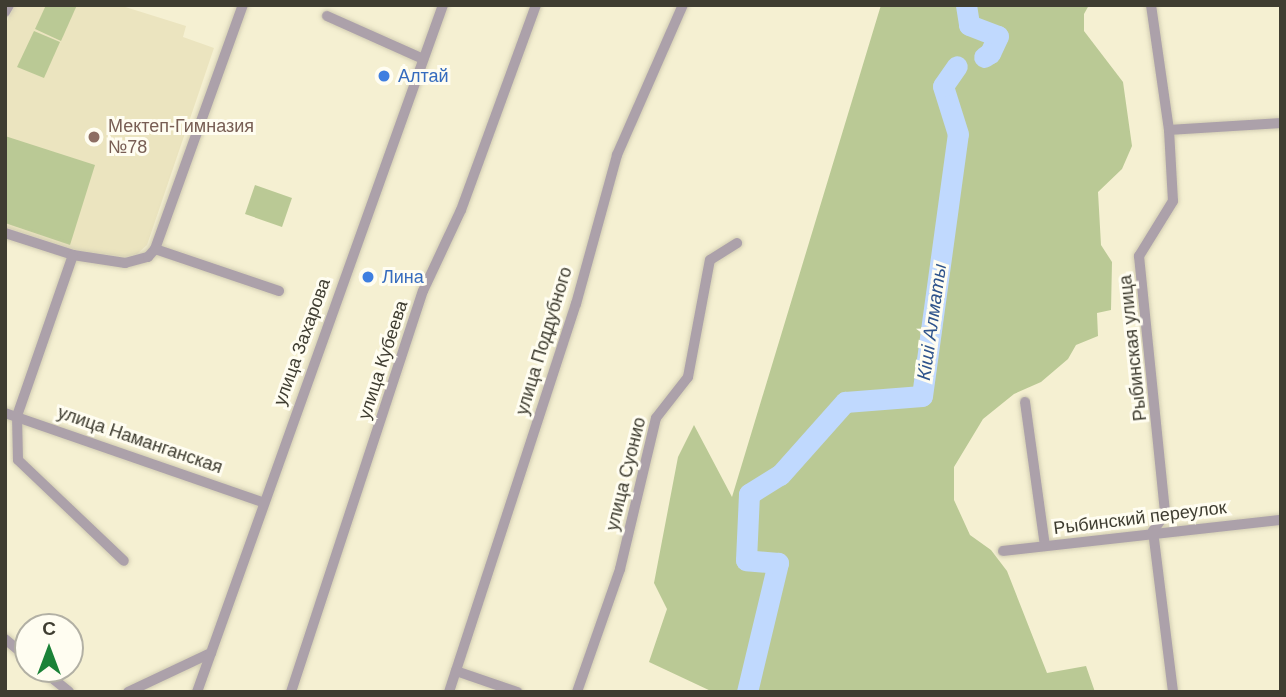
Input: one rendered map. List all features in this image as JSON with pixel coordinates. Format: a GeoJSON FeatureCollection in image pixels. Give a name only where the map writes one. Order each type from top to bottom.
{"type":"FeatureCollection","features":[{"type":"Feature","properties":{"kind":"street"},"geometry":{"type":"LineString","coordinates":[[5,12],[9,5]]}},
{"type":"Feature","properties":{"kind":"street"},"geometry":{"type":"LineString","coordinates":[[5,233],[73,255],[137,263],[155,249],[243,5]]}},
{"type":"Feature","properties":{"kind":"street","name":"улица Захарова"},"geometry":{"type":"LineString","coordinates":[[197,692],[262,502],[443,5]]}},
{"type":"Feature","properties":{"kind":"street","name":"улица Кубеева"},"geometry":{"type":"LineString","coordinates":[[291,692],[423,291],[461,210],[536,5]]}},
{"type":"Feature","properties":{"kind":"street","name":"улица Поддубного"},"geometry":{"type":"LineString","coordinates":[[449,692],[576,304],[617,155],[683,5]]}},
{"type":"Feature","properties":{"kind":"street","name":"Рыбинская улица"},"geometry":{"type":"LineString","coordinates":[[1151,5],[1169,130],[1173,201],[1139,256],[1164,514],[1153,531],[1173,692]]}},
{"type":"Feature","properties":{"kind":"street"},"geometry":{"type":"LineString","coordinates":[[327,16],[423,59]]}},
{"type":"Feature","properties":{"kind":"street"},"geometry":{"type":"LineString","coordinates":[[1169,130],[1281,123]]}},
{"type":"Feature","properties":{"kind":"street","name":"улица Суонио"},"geometry":{"type":"LineString","coordinates":[[577,692],[620,569],[656,418],[688,377],[710,260],[737,243]]}},
{"type":"Feature","properties":{"kind":"street"},"geometry":{"type":"LineString","coordinates":[[155,249],[279,291]]}},
{"type":"Feature","properties":{"kind":"street"},"geometry":{"type":"LineString","coordinates":[[73,255],[17,416],[22,465],[124,561]]}},
{"type":"Feature","properties":{"kind":"street"},"geometry":{"type":"LineString","coordinates":[[1025,402],[1045,546]]}},
{"type":"Feature","properties":{"kind":"street","name":"улица Наманганская"},"geometry":{"type":"LineString","coordinates":[[5,412],[262,502]]}},
{"type":"Feature","properties":{"kind":"street","name":"Рыбинский переулок"},"geometry":{"type":"LineString","coordinates":[[1003,551],[1153,531],[1281,520]]}},
{"type":"Feature","properties":{"kind":"street"},"geometry":{"type":"LineString","coordinates":[[128,692],[211,653]]}},
{"type":"Feature","properties":{"kind":"street"},"geometry":{"type":"LineString","coordinates":[[456,671],[517,692]]}},
{"type":"Feature","properties":{"kind":"shaded area","name":"Мектеп-Гимназия №78"},"geometry":{"type":"Polygon","coordinates":[[[15,5],[119,5],[186,26],[183,37],[214,48],[147,245],[137,254],[125,257],[75,250],[5,227],[5,25],[15,5]]]}},
{"type":"Feature","properties":{"kind":"green space"},"geometry":{"type":"Polygon","coordinates":[[[46,5],[77,5],[61,41],[35,29],[46,5]]]}},
{"type":"Feature","properties":{"kind":"green space"},"geometry":{"type":"Polygon","coordinates":[[[881,5],[1089,5],[1084,14],[1084,31],[1123,82],[1132,146],[1122,169],[1098,192],[1101,245],[1112,262],[1111,310],[1097,313],[1098,336],[1076,345],[1068,359],[1041,382],[1014,394],[983,419],[954,467],[954,500],[970,535],[991,550],[1007,571],[1047,673],[1086,666],[1095,692],[713,692],[649,662],[667,609],[654,583],[678,457],[694,425],[732,497],[881,5]]]}},
{"type":"Feature","properties":{"kind":"green space"},"geometry":{"type":"Polygon","coordinates":[[[34,31],[60,42],[44,78],[17,67],[34,31]]]}},
{"type":"Feature","properties":{"kind":"green space"},"geometry":{"type":"Polygon","coordinates":[[[5,136],[95,165],[70,245],[5,223],[5,136]]]}},
{"type":"Feature","properties":{"kind":"green space"},"geometry":{"type":"Polygon","coordinates":[[[255,185],[292,198],[282,227],[245,214],[255,185]]]}},
{"type":"Feature","properties":{"kind":"waterway","name":"Кіші Алматы"},"geometry":{"type":"LineString","coordinates":[[966,5],[969,25],[998,36],[990,53],[984,57]]}},
{"type":"Feature","properties":{"kind":"waterway","name":"Кіші Алматы"},"geometry":{"type":"LineString","coordinates":[[747,692],[778,563],[746,560],[749,494],[780,475],[845,402],[922,396],[958,134],[943,86],[957,66]]}},
{"type":"Feature","properties":{"kind":"place","name":"Алтай"},"geometry":{"type":"Point","coordinates":[384,76]}},
{"type":"Feature","properties":{"kind":"place","name":"Мектеп-Гимназия №78"},"geometry":{"type":"Point","coordinates":[94,137]}},
{"type":"Feature","properties":{"kind":"place","name":"Лина"},"geometry":{"type":"Point","coordinates":[368,277]}}]}
